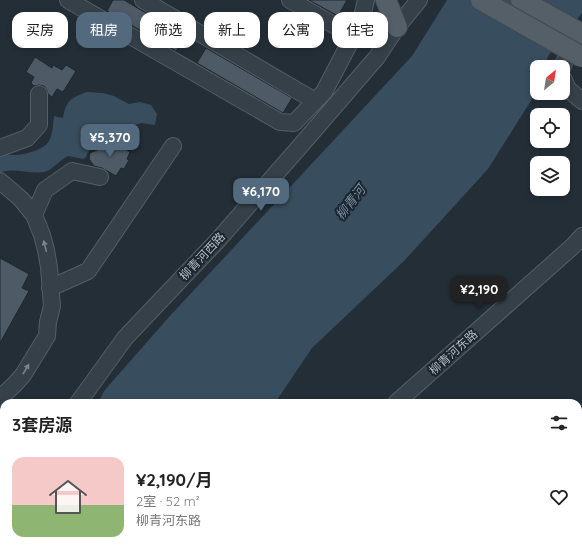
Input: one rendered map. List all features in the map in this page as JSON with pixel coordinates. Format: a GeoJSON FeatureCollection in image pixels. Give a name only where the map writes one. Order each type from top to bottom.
{"type":"FeatureCollection","features":[{"type":"Feature","properties":{"kind":"main road"},"geometry":{"type":"LineString","coordinates":[[386,0],[397,27]]}},
{"type":"Feature","properties":{"kind":"main road"},"geometry":{"type":"LineString","coordinates":[[481,0],[582,56]]}},
{"type":"Feature","properties":{"kind":"main road"},"geometry":{"type":"LineString","coordinates":[[521,0],[582,35]]}},
{"type":"Feature","properties":{"kind":"street"},"geometry":{"type":"LineString","coordinates":[[68,0],[280,122],[294,123],[324,92],[347,48]]}},
{"type":"Feature","properties":{"kind":"street"},"geometry":{"type":"LineString","coordinates":[[144,0],[315,101]]}},
{"type":"Feature","properties":{"kind":"street"},"geometry":{"type":"LineString","coordinates":[[290,0],[332,24]]}},
{"type":"Feature","properties":{"kind":"street"},"geometry":{"type":"LineString","coordinates":[[363,12],[366,0]]}},
{"type":"Feature","properties":{"kind":"street","name":"柳青河西路"},"geometry":{"type":"LineString","coordinates":[[81,399],[125,338],[234,221],[377,57],[397,27],[419,0]]}},
{"type":"Feature","properties":{"kind":"street"},"geometry":{"type":"LineString","coordinates":[[566,60],[582,35]]}},
{"type":"Feature","properties":{"kind":"street"},"geometry":{"type":"LineString","coordinates":[[570,91],[582,101]]}},
{"type":"Feature","properties":{"kind":"street"},"geometry":{"type":"LineString","coordinates":[[0,148],[27,138],[39,125],[40,94]]}},
{"type":"Feature","properties":{"kind":"street"},"geometry":{"type":"LineString","coordinates":[[50,288],[88,271],[173,146]]}},
{"type":"Feature","properties":{"kind":"street"},"geometry":{"type":"LineString","coordinates":[[34,215],[45,190],[72,171],[100,177]]}},
{"type":"Feature","properties":{"kind":"street"},"geometry":{"type":"LineString","coordinates":[[0,398],[23,375],[47,336],[48,322],[52,306],[46,250],[34,215],[21,199],[1,182]]}},
{"type":"Feature","properties":{"kind":"street","name":"柳青河东路"},"geometry":{"type":"LineString","coordinates":[[401,399],[574,246],[582,236]]}},
{"type":"Feature","properties":{"kind":"water","name":"柳青河"},"geometry":{"type":"Polygon","coordinates":[[[447,0],[582,0],[582,13],[548,56],[547,60],[530,60],[530,100],[531,100],[488,169],[404,261],[312,348],[278,399],[100,399],[104,391],[168,318],[412,56],[447,0]]]}},
{"type":"Feature","properties":{"kind":"water"},"geometry":{"type":"Polygon","coordinates":[[[87,92],[103,93],[114,96],[129,104],[140,102],[151,105],[157,114],[155,125],[141,123],[130,127],[128,131],[109,136],[98,142],[83,159],[68,156],[47,171],[35,172],[10,170],[0,173],[0,153],[16,155],[32,152],[43,147],[49,141],[53,129],[54,116],[63,118],[70,100],[87,92]]]}},
{"type":"Feature","properties":{"kind":"building"},"geometry":{"type":"Polygon","coordinates":[[[113,0],[124,0],[144,12],[140,12],[140,30],[132,25],[132,12],[107,11],[113,0]]]}},
{"type":"Feature","properties":{"kind":"building"},"geometry":{"type":"Polygon","coordinates":[[[309,0],[347,0],[340,12],[332,13],[309,0]]]}},
{"type":"Feature","properties":{"kind":"building"},"geometry":{"type":"Polygon","coordinates":[[[171,48],[178,48],[176,51],[171,48]]]}},
{"type":"Feature","properties":{"kind":"building"},"geometry":{"type":"Polygon","coordinates":[[[206,48],[292,98],[283,113],[197,63],[206,48]]]}},
{"type":"Feature","properties":{"kind":"building"},"geometry":{"type":"Polygon","coordinates":[[[35,57],[52,68],[53,65],[62,70],[66,65],[76,71],[63,92],[57,89],[52,97],[48,94],[44,86],[34,86],[31,83],[34,77],[26,72],[35,57]]]}},
{"type":"Feature","properties":{"kind":"building"},"geometry":{"type":"Polygon","coordinates":[[[102,142],[106,144],[107,142],[117,148],[119,145],[130,152],[127,159],[129,160],[124,169],[121,168],[116,176],[102,168],[94,166],[89,159],[90,153],[97,150],[102,142]]]}},
{"type":"Feature","properties":{"kind":"building"},"geometry":{"type":"Polygon","coordinates":[[[0,258],[29,274],[22,288],[29,291],[0,343],[0,258]]]}}]}
